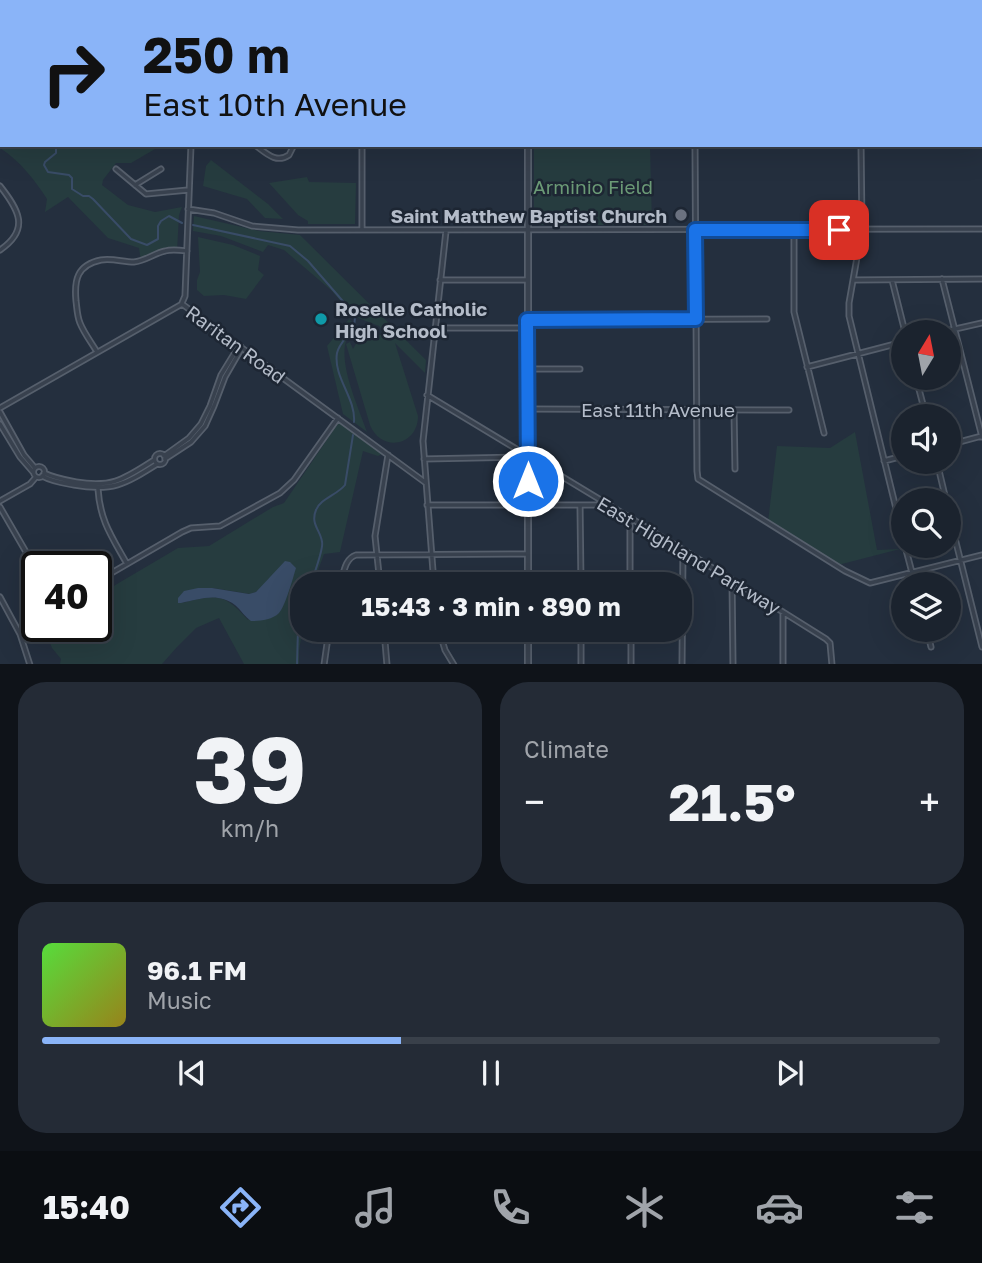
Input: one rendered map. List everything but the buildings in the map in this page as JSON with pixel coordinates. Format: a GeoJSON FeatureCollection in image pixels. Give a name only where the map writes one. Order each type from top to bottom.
{"type":"FeatureCollection","features":[{"type":"Feature","properties":{"kind":"street"},"geometry":{"type":"LineString","coordinates":[[182,304],[185,298],[191,147]]}},
{"type":"Feature","properties":{"kind":"street"},"geometry":{"type":"LineString","coordinates":[[258,147],[280,159],[289,155],[293,147]]}},
{"type":"Feature","properties":{"kind":"street"},"geometry":{"type":"LineString","coordinates":[[362,147],[362,230]]}},
{"type":"Feature","properties":{"kind":"street"},"geometry":{"type":"LineString","coordinates":[[528,147],[528,572]]}},
{"type":"Feature","properties":{"kind":"street"},"geometry":{"type":"LineString","coordinates":[[695,147],[698,479],[864,581],[876,583],[891,579]]}},
{"type":"Feature","properties":{"kind":"street"},"geometry":{"type":"LineString","coordinates":[[861,147],[862,229],[849,316],[891,489]]}},
{"type":"Feature","properties":{"kind":"street"},"geometry":{"type":"LineString","coordinates":[[116,169],[146,194],[188,190]]}},
{"type":"Feature","properties":{"kind":"street"},"geometry":{"type":"LineString","coordinates":[[135,185],[161,169]]}},
{"type":"Feature","properties":{"kind":"street"},"geometry":{"type":"LineString","coordinates":[[0,186],[14,204],[19,220],[13,239],[0,250]]}},
{"type":"Feature","properties":{"kind":"street"},"geometry":{"type":"LineString","coordinates":[[188,209],[214,213],[252,226],[267,228],[446,231],[982,229]]}},
{"type":"Feature","properties":{"kind":"street"},"geometry":{"type":"LineString","coordinates":[[794,230],[794,312],[824,433]]}},
{"type":"Feature","properties":{"kind":"street"},"geometry":{"type":"LineString","coordinates":[[433,572],[423,441],[446,231]]}},
{"type":"Feature","properties":{"kind":"street"},"geometry":{"type":"LineString","coordinates":[[97,352],[80,323],[78,313],[76,280],[85,267],[100,260],[132,262],[172,249],[187,251]]}},
{"type":"Feature","properties":{"kind":"street"},"geometry":{"type":"LineString","coordinates":[[942,279],[953,320]]}},
{"type":"Feature","properties":{"kind":"street"},"geometry":{"type":"LineString","coordinates":[[853,280],[982,279]]}},
{"type":"Feature","properties":{"kind":"street"},"geometry":{"type":"LineString","coordinates":[[440,280],[527,280]]}},
{"type":"Feature","properties":{"kind":"street"},"geometry":{"type":"LineString","coordinates":[[892,280],[902,320]]}},
{"type":"Feature","properties":{"kind":"street","name":"Raritan Road"},"geometry":{"type":"LineString","coordinates":[[0,410],[182,304],[426,483]]}},
{"type":"Feature","properties":{"kind":"street"},"geometry":{"type":"LineString","coordinates":[[527,320],[767,319]]}},
{"type":"Feature","properties":{"kind":"street"},"geometry":{"type":"LineString","coordinates":[[961,328],[982,323]]}},
{"type":"Feature","properties":{"kind":"street"},"geometry":{"type":"LineString","coordinates":[[435,328],[527,328]]}},
{"type":"Feature","properties":{"kind":"street"},"geometry":{"type":"LineString","coordinates":[[807,368],[891,345]]}},
{"type":"Feature","properties":{"kind":"street"},"geometry":{"type":"LineString","coordinates":[[156,462],[162,465],[164,457],[189,438],[201,424],[221,375],[241,347]]}},
{"type":"Feature","properties":{"kind":"street"},"geometry":{"type":"LineString","coordinates":[[961,353],[982,436],[961,441]]}},
{"type":"Feature","properties":{"kind":"street"},"geometry":{"type":"LineString","coordinates":[[528,369],[580,369]]}},
{"type":"Feature","properties":{"kind":"street","name":"East Highland Parkway"},"geometry":{"type":"LineString","coordinates":[[427,395],[826,639],[830,643],[832,664]]}},
{"type":"Feature","properties":{"kind":"street","name":"East 11th Avenue"},"geometry":{"type":"LineString","coordinates":[[528,409],[789,410]]}},
{"type":"Feature","properties":{"kind":"street"},"geometry":{"type":"LineString","coordinates":[[0,410],[20,457],[34,470],[36,477]]}},
{"type":"Feature","properties":{"kind":"street"},"geometry":{"type":"LineString","coordinates":[[734,410],[735,469]]}},
{"type":"Feature","properties":{"kind":"street"},"geometry":{"type":"LineString","coordinates":[[112,573],[183,531],[220,526],[280,493],[294,480],[338,418]]}},
{"type":"Feature","properties":{"kind":"street"},"geometry":{"type":"LineString","coordinates":[[0,424],[8,431]]}},
{"type":"Feature","properties":{"kind":"street"},"geometry":{"type":"LineString","coordinates":[[156,462],[157,455],[164,457]]}},
{"type":"Feature","properties":{"kind":"street"},"geometry":{"type":"LineString","coordinates":[[379,572],[377,519],[388,455]]}},
{"type":"Feature","properties":{"kind":"street"},"geometry":{"type":"LineString","coordinates":[[424,459],[528,457]]}},
{"type":"Feature","properties":{"kind":"street"},"geometry":{"type":"LineString","coordinates":[[884,461],[891,459]]}},
{"type":"Feature","properties":{"kind":"street"},"geometry":{"type":"LineString","coordinates":[[34,470],[41,467],[43,474],[61,483],[98,487],[118,485],[156,462]]}},
{"type":"Feature","properties":{"kind":"street"},"geometry":{"type":"LineString","coordinates":[[0,501],[43,474]]}},
{"type":"Feature","properties":{"kind":"street"},"geometry":{"type":"LineString","coordinates":[[98,487],[101,513],[127,564]]}},
{"type":"Feature","properties":{"kind":"street"},"geometry":{"type":"LineString","coordinates":[[428,505],[609,505]]}},
{"type":"Feature","properties":{"kind":"street"},"geometry":{"type":"LineString","coordinates":[[580,505],[580,572]]}},
{"type":"Feature","properties":{"kind":"street"},"geometry":{"type":"LineString","coordinates":[[0,507],[25,551]]}},
{"type":"Feature","properties":{"kind":"street"},"geometry":{"type":"LineString","coordinates":[[630,518],[630,572]]}},
{"type":"Feature","properties":{"kind":"street"},"geometry":{"type":"LineString","coordinates":[[683,550],[683,572]]}},
{"type":"Feature","properties":{"kind":"street"},"geometry":{"type":"LineString","coordinates":[[344,572],[347,561],[353,556],[528,554]]}},
{"type":"Feature","properties":{"kind":"street"},"geometry":{"type":"LineString","coordinates":[[916,572],[982,555]]}},
{"type":"Feature","properties":{"kind":"street"},"geometry":{"type":"LineString","coordinates":[[960,558],[982,647]]}},
{"type":"Feature","properties":{"kind":"street"},"geometry":{"type":"LineString","coordinates":[[732,580],[733,664]]}},
{"type":"Feature","properties":{"kind":"street"},"geometry":{"type":"LineString","coordinates":[[0,597],[23,640],[30,664]]}},
{"type":"Feature","properties":{"kind":"street"},"geometry":{"type":"LineString","coordinates":[[783,612],[783,664]]}},
{"type":"Feature","properties":{"kind":"street"},"geometry":{"type":"LineString","coordinates":[[324,664],[327,642]]}},
{"type":"Feature","properties":{"kind":"street"},"geometry":{"type":"LineString","coordinates":[[385,642],[387,664]]}},
{"type":"Feature","properties":{"kind":"street"},"geometry":{"type":"LineString","coordinates":[[443,642],[454,664]]}},
{"type":"Feature","properties":{"kind":"street"},"geometry":{"type":"LineString","coordinates":[[528,642],[528,664]]}},
{"type":"Feature","properties":{"kind":"street"},"geometry":{"type":"LineString","coordinates":[[581,642],[581,664]]}},
{"type":"Feature","properties":{"kind":"street"},"geometry":{"type":"LineString","coordinates":[[631,642],[631,664]]}},
{"type":"Feature","properties":{"kind":"street"},"geometry":{"type":"LineString","coordinates":[[682,642],[682,664]]}},
{"type":"Feature","properties":{"kind":"street"},"geometry":{"type":"LineString","coordinates":[[930,642],[931,647]]}},
{"type":"Feature","properties":{"kind":"green space"},"geometry":{"type":"Polygon","coordinates":[[[159,147],[131,163],[116,163],[102,185],[128,205],[155,212],[182,207],[177,251],[168,250],[141,261],[139,248],[108,238],[68,197],[45,212],[47,199],[32,178],[0,148],[159,147]]]}},
{"type":"Feature","properties":{"kind":"green space","name":"Arminio Field"},"geometry":{"type":"Polygon","coordinates":[[[534,147],[650,147],[652,225],[534,225],[534,147]]]}},
{"type":"Feature","properties":{"kind":"green space"},"geometry":{"type":"Polygon","coordinates":[[[211,160],[283,219],[265,218],[247,199],[203,186],[206,166],[211,160]]]}},
{"type":"Feature","properties":{"kind":"green space"},"geometry":{"type":"Polygon","coordinates":[[[307,177],[309,182],[356,183],[355,224],[308,224],[269,183],[307,177]]]}},
{"type":"Feature","properties":{"kind":"green space"},"geometry":{"type":"Polygon","coordinates":[[[194,216],[259,231],[300,235],[426,360],[425,373],[395,343],[418,416],[412,434],[398,442],[390,442],[382,440],[370,425],[346,344],[350,342],[353,349],[364,337],[374,334],[390,338],[379,326],[353,316],[332,291],[284,250],[268,245],[263,252],[221,236],[193,231],[194,216]]]}},
{"type":"Feature","properties":{"kind":"green space"},"geometry":{"type":"Polygon","coordinates":[[[198,237],[233,245],[260,256],[258,270],[264,275],[246,299],[224,295],[204,296],[197,290],[200,272],[198,237]]]}},
{"type":"Feature","properties":{"kind":"green space"},"geometry":{"type":"Polygon","coordinates":[[[349,319],[357,327],[346,343],[344,355],[367,432],[343,414],[327,346],[349,319]]]}},
{"type":"Feature","properties":{"kind":"green space"},"geometry":{"type":"Polygon","coordinates":[[[339,422],[382,454],[378,456],[363,451],[340,552],[324,554],[317,572],[290,572],[290,642],[300,642],[299,664],[244,664],[219,618],[196,628],[162,664],[60,664],[61,659],[50,642],[112,642],[112,587],[178,548],[209,546],[284,503],[339,422]],[[269,577],[263,587],[250,594],[213,588],[181,603],[211,597],[225,600],[248,620],[269,577]]]}},
{"type":"Feature","properties":{"kind":"green space"},"geometry":{"type":"Polygon","coordinates":[[[855,432],[877,550],[891,551],[838,565],[768,522],[777,446],[830,448],[855,432]]]}},
{"type":"Feature","properties":{"kind":"water"},"geometry":{"type":"Polygon","coordinates":[[[285,561],[296,568],[295,572],[290,572],[290,589],[281,610],[269,619],[251,621],[235,605],[222,599],[209,598],[178,603],[178,598],[184,591],[198,588],[249,594],[256,592],[285,561]]]}},
{"type":"Feature","properties":{"kind":"waterway"},"geometry":{"type":"LineString","coordinates":[[56,147],[56,153],[44,165],[48,172],[69,175],[72,178],[72,189],[93,199],[131,239],[147,245],[158,239],[158,226],[169,216],[182,223]]}},
{"type":"Feature","properties":{"kind":"waterway"},"geometry":{"type":"LineString","coordinates":[[193,225],[290,246],[308,261],[354,314],[352,330],[337,353],[338,371],[352,404],[354,422]]}},
{"type":"Feature","properties":{"kind":"waterway"},"geometry":{"type":"LineString","coordinates":[[315,572],[322,545],[314,515],[321,503],[345,485],[353,435]]}},
{"type":"Feature","properties":{"kind":"waterway"},"geometry":{"type":"LineString","coordinates":[[297,664],[298,642]]}},
{"type":"Feature","properties":{"kind":"place","name":"Saint Matthew Baptist Church"},"geometry":{"type":"Point","coordinates":[681,215]}},
{"type":"Feature","properties":{"kind":"place","name":"Roselle Catholic High School"},"geometry":{"type":"Point","coordinates":[321,319]}},
{"type":"Feature","properties":{"kind":"route"},"geometry":{"type":"LineString","coordinates":[[528,481],[527,320],[696,319],[695,230],[839,230]]}}]}
